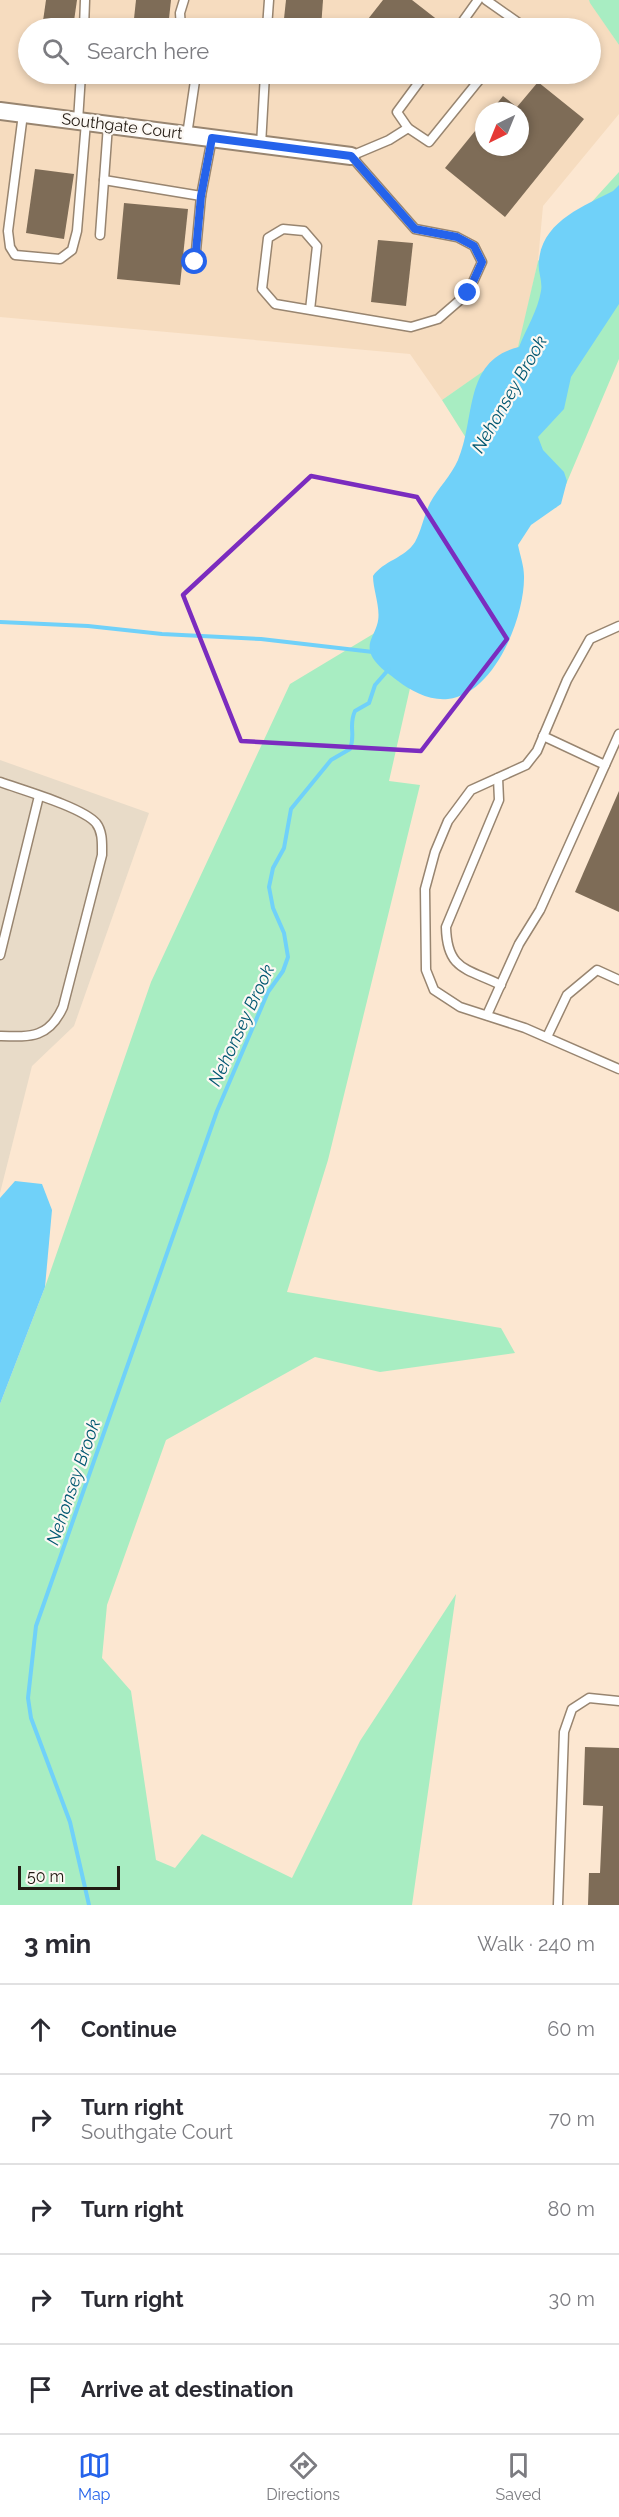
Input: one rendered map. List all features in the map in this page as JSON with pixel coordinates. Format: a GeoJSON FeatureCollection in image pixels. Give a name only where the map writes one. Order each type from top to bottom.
{"type":"FeatureCollection","features":[{"type":"Feature","properties":{"kind":"street","name":"Southgate Court"},"geometry":{"type":"LineString","coordinates":[[0,111],[351,156]]}},
{"type":"Feature","properties":{"kind":"lane"},"geometry":{"type":"LineString","coordinates":[[85,18],[86,0]]}},
{"type":"Feature","properties":{"kind":"lane"},"geometry":{"type":"LineString","coordinates":[[180,18],[184,0]]}},
{"type":"Feature","properties":{"kind":"lane"},"geometry":{"type":"LineString","coordinates":[[268,18],[269,0]]}},
{"type":"Feature","properties":{"kind":"lane"},"geometry":{"type":"LineString","coordinates":[[465,18],[478,0]]}},
{"type":"Feature","properties":{"kind":"lane"},"geometry":{"type":"LineString","coordinates":[[486,0],[511,18]]}},
{"type":"Feature","properties":{"kind":"lane"},"geometry":{"type":"LineString","coordinates":[[23,114],[8,231],[9,247],[15,255],[60,259],[72,250],[76,231],[82,121],[81,84]]}},
{"type":"Feature","properties":{"kind":"lane"},"geometry":{"type":"LineString","coordinates":[[187,135],[195,84]]}},
{"type":"Feature","properties":{"kind":"lane"},"geometry":{"type":"LineString","coordinates":[[261,145],[264,84]]}},
{"type":"Feature","properties":{"kind":"lane"},"geometry":{"type":"LineString","coordinates":[[418,84],[398,112],[408,128],[429,142],[476,84]]}},
{"type":"Feature","properties":{"kind":"lane"},"geometry":{"type":"LineString","coordinates":[[100,235],[108,125]]}},
{"type":"Feature","properties":{"kind":"lane"},"geometry":{"type":"LineString","coordinates":[[310,310],[317,246],[304,231],[283,229],[268,238],[262,290],[275,304],[310,310],[411,327],[438,319],[468,293],[482,262],[474,246],[457,237],[415,229],[351,156],[389,140],[408,128]]}},
{"type":"Feature","properties":{"kind":"lane"},"geometry":{"type":"LineString","coordinates":[[195,262],[201,196],[212,138]]}},
{"type":"Feature","properties":{"kind":"lane"},"geometry":{"type":"LineString","coordinates":[[104,180],[201,196]]}},
{"type":"Feature","properties":{"kind":"lane"},"geometry":{"type":"LineString","coordinates":[[619,626],[590,639],[567,680],[537,751],[526,765],[471,790],[448,821],[435,852],[425,889],[426,970],[434,990],[460,1007],[547,1037],[619,1069]]}},
{"type":"Feature","properties":{"kind":"lane"},"geometry":{"type":"LineString","coordinates":[[487,1016],[519,944],[540,910],[619,734]]}},
{"type":"Feature","properties":{"kind":"lane"},"geometry":{"type":"LineString","coordinates":[[543,736],[605,765]]}},
{"type":"Feature","properties":{"kind":"lane"},"geometry":{"type":"LineString","coordinates":[[498,778],[499,800],[446,927],[446,946],[455,963],[501,985]]}},
{"type":"Feature","properties":{"kind":"lane"},"geometry":{"type":"LineString","coordinates":[[0,782],[83,813],[96,824],[102,838],[102,855],[63,1007],[56,1022],[43,1033],[27,1036],[0,1036]]}},
{"type":"Feature","properties":{"kind":"lane"},"geometry":{"type":"LineString","coordinates":[[0,955],[39,796]]}},
{"type":"Feature","properties":{"kind":"lane"},"geometry":{"type":"LineString","coordinates":[[547,1037],[567,995],[597,970],[619,980]]}},
{"type":"Feature","properties":{"kind":"lane"},"geometry":{"type":"LineString","coordinates":[[558,1905],[564,1732],[572,1709],[589,1698],[619,1701]]}},
{"type":"Feature","properties":{"kind":"highlighted area"},"geometry":{"type":"Polygon","coordinates":[[[311,476],[417,497],[507,639],[421,751],[241,741],[183,595],[311,476]]]}},
{"type":"Feature","properties":{"kind":"shaded area"},"geometry":{"type":"Polygon","coordinates":[[[0,0],[589,0],[601,18],[619,45],[619,114],[543,206],[538,261],[519,347],[442,400],[410,354],[0,317],[0,0]]]}},
{"type":"Feature","properties":{"kind":"shaded area"},"geometry":{"type":"Polygon","coordinates":[[[0,760],[149,813],[74,1026],[32,1066],[0,1193],[0,760]]]}},
{"type":"Feature","properties":{"kind":"green space"},"geometry":{"type":"Polygon","coordinates":[[[589,0],[619,0],[619,45],[601,18],[589,0]]]}},
{"type":"Feature","properties":{"kind":"green space"},"geometry":{"type":"Polygon","coordinates":[[[619,172],[619,359],[556,508],[483,465],[442,400],[518,347],[538,261],[619,172]]]}},
{"type":"Feature","properties":{"kind":"green space"},"geometry":{"type":"Polygon","coordinates":[[[398,619],[413,675],[389,781],[420,785],[328,1160],[287,1292],[501,1328],[515,1353],[380,1372],[315,1357],[166,1440],[107,1605],[102,1658],[131,1691],[156,1860],[175,1868],[202,1834],[292,1878],[360,1741],[456,1594],[412,1905],[0,1905],[0,1404],[45,1287],[151,982],[290,684],[398,619]]]}},
{"type":"Feature","properties":{"kind":"water"},"geometry":{"type":"Polygon","coordinates":[[[619,185],[619,304],[571,377],[564,409],[538,437],[543,450],[564,472],[567,481],[561,504],[531,525],[518,545],[524,576],[523,593],[513,631],[493,668],[480,683],[465,694],[441,699],[415,692],[378,664],[370,651],[378,619],[373,576],[382,567],[406,552],[415,542],[430,503],[458,460],[480,377],[488,364],[501,354],[519,347],[539,298],[541,287],[539,260],[542,246],[548,235],[567,216],[613,191],[619,185]]]}},
{"type":"Feature","properties":{"kind":"water"},"geometry":{"type":"Polygon","coordinates":[[[15,1181],[42,1184],[52,1210],[45,1287],[0,1404],[0,1198],[15,1181]]]}},
{"type":"Feature","properties":{"kind":"building"},"geometry":{"type":"Polygon","coordinates":[[[46,0],[77,0],[74,18],[43,18],[46,0]]]}},
{"type":"Feature","properties":{"kind":"building"},"geometry":{"type":"Polygon","coordinates":[[[136,0],[171,0],[169,18],[134,18],[136,0]]]}},
{"type":"Feature","properties":{"kind":"building"},"geometry":{"type":"Polygon","coordinates":[[[286,0],[323,0],[322,18],[284,18],[286,0]]]}},
{"type":"Feature","properties":{"kind":"building"},"geometry":{"type":"Polygon","coordinates":[[[383,0],[412,0],[435,18],[369,18],[383,0]]]}},
{"type":"Feature","properties":{"kind":"building"},"geometry":{"type":"Polygon","coordinates":[[[536,84],[540,84],[584,119],[505,217],[445,168],[475,131],[475,156],[529,156],[529,102],[521,102],[536,84]]]}},
{"type":"Feature","properties":{"kind":"building"},"geometry":{"type":"Polygon","coordinates":[[[503,96],[511,102],[498,102],[503,96]]]}},
{"type":"Feature","properties":{"kind":"building"},"geometry":{"type":"Polygon","coordinates":[[[35,169],[74,174],[64,239],[26,233],[35,169]]]}},
{"type":"Feature","properties":{"kind":"building"},"geometry":{"type":"Polygon","coordinates":[[[124,203],[188,209],[180,285],[117,279],[124,203]]]}},
{"type":"Feature","properties":{"kind":"building"},"geometry":{"type":"Polygon","coordinates":[[[378,240],[413,243],[406,306],[371,302],[378,240]]]}},
{"type":"Feature","properties":{"kind":"building"},"geometry":{"type":"Polygon","coordinates":[[[619,791],[619,912],[575,892],[619,791]]]}},
{"type":"Feature","properties":{"kind":"building"},"geometry":{"type":"Polygon","coordinates":[[[585,1747],[619,1748],[619,1905],[588,1905],[589,1873],[600,1873],[603,1806],[583,1805],[585,1747]]]}},
{"type":"Feature","properties":{"kind":"waterway"},"geometry":{"type":"LineString","coordinates":[[0,622],[261,639],[373,652]]}},
{"type":"Feature","properties":{"kind":"waterway","name":"Nehonsey Brook"},"geometry":{"type":"LineString","coordinates":[[89,1905],[70,1822],[31,1718],[28,1698],[36,1626],[217,1111],[268,992],[283,971],[288,957],[284,933],[273,908],[269,887],[273,868],[284,848],[291,809],[331,760],[350,749],[355,711],[369,703],[375,685],[389,669]]}},
{"type":"Feature","properties":{"kind":"route"},"geometry":{"type":"LineString","coordinates":[[195,262],[201,196],[212,138],[351,156],[415,229],[457,237],[474,246],[482,262],[468,293]]}}]}
